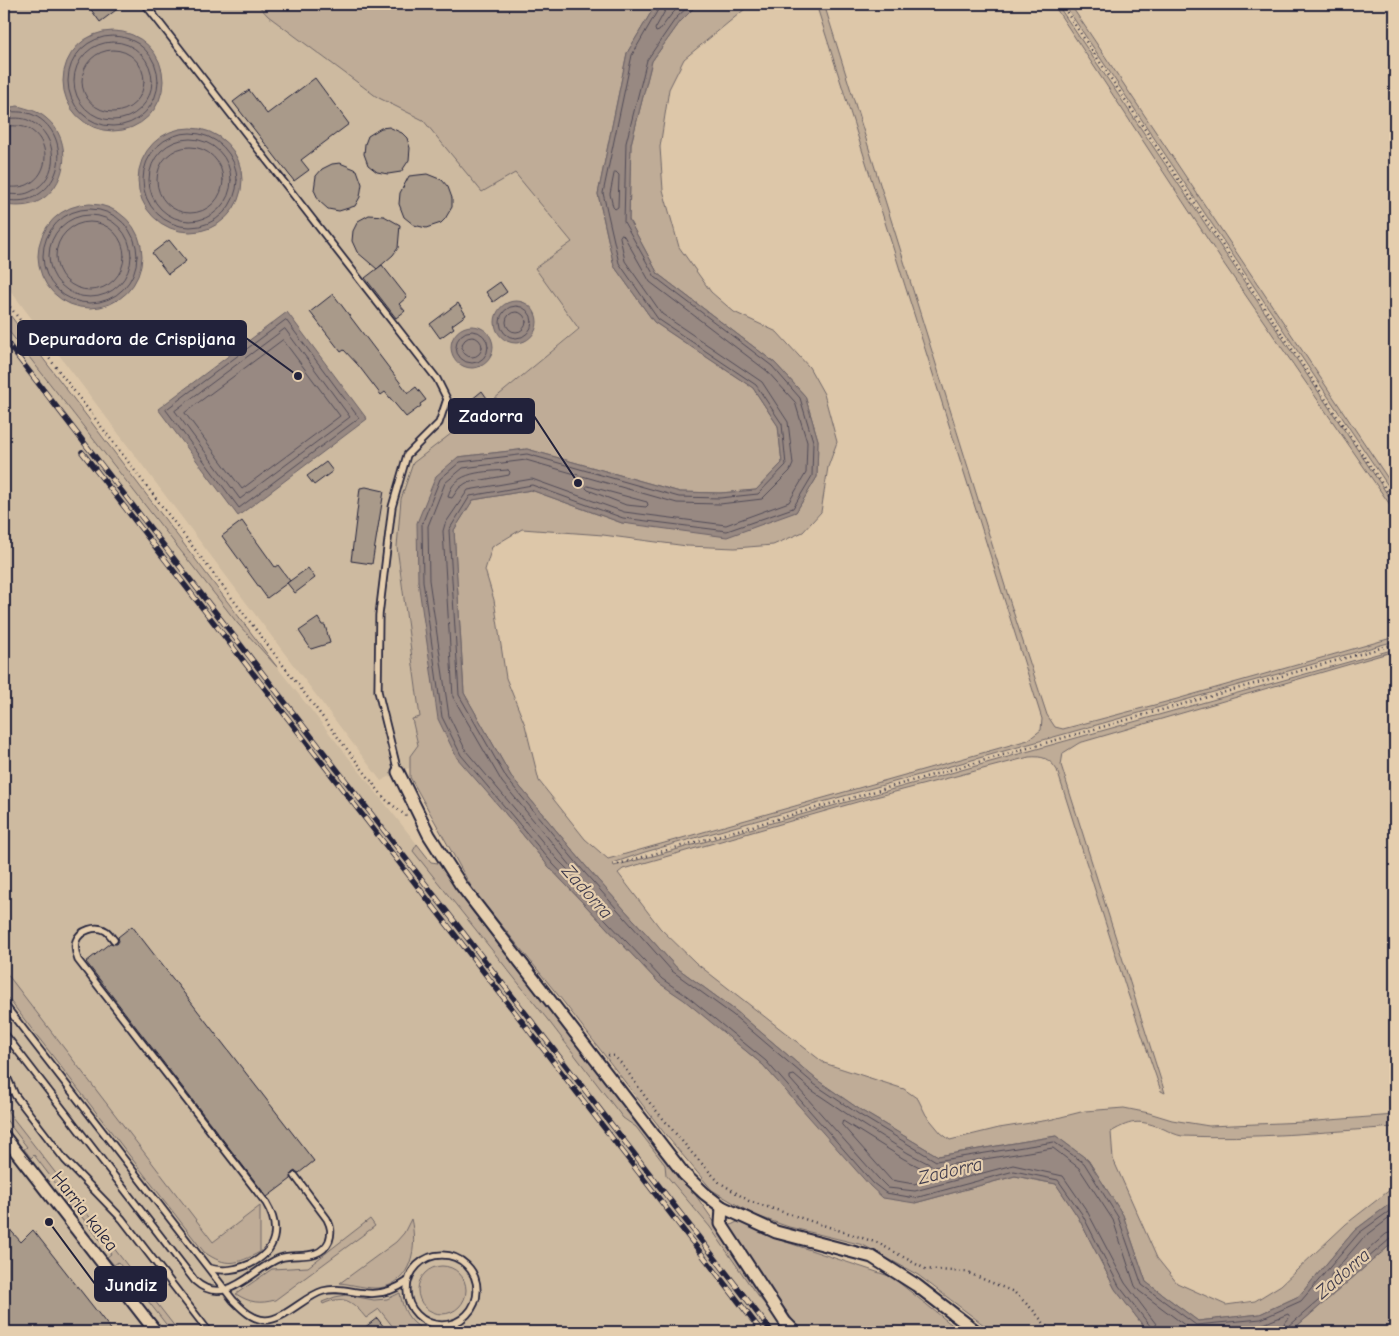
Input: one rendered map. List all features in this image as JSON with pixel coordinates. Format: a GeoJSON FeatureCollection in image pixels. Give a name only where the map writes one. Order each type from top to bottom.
{"type":"FeatureCollection","features":[{"type":"Feature","properties":{"kind":"street"},"geometry":{"type":"LineString","coordinates":[[398,772],[429,834],[461,885],[684,1174],[722,1207],[776,1232],[872,1257],[916,1285],[977,1332]]}},
{"type":"Feature","properties":{"kind":"street","name":"Harria kalea"},"geometry":{"type":"LineString","coordinates":[[4,1136],[156,1332]]}},
{"type":"Feature","properties":{"kind":"street"},"geometry":{"type":"LineString","coordinates":[[722,1207],[720,1224],[785,1322],[795,1332]]}},
{"type":"Feature","properties":{"kind":"lane"},"geometry":{"type":"LineString","coordinates":[[145,4],[437,379],[448,399],[439,423],[407,455],[392,507],[379,615],[378,692],[398,772]]}},
{"type":"Feature","properties":{"kind":"lane"},"geometry":{"type":"LineString","coordinates":[[114,940],[106,931],[97,928],[82,933],[76,940],[75,948],[78,960],[266,1203],[276,1223],[274,1242],[267,1253],[258,1260],[228,1271],[208,1268]]}},
{"type":"Feature","properties":{"kind":"lane"},"geometry":{"type":"LineString","coordinates":[[4,1004],[244,1312],[258,1319],[267,1320],[280,1316],[323,1291],[340,1289],[366,1294],[382,1293],[398,1288],[408,1282]]}},
{"type":"Feature","properties":{"kind":"lane"},"geometry":{"type":"LineString","coordinates":[[4,1033],[195,1281],[210,1291],[239,1285],[269,1263],[282,1257],[310,1255],[320,1251],[327,1244],[331,1234],[328,1218],[295,1176]]}},
{"type":"Feature","properties":{"kind":"lane"},"geometry":{"type":"LineString","coordinates":[[4,1070],[15,1096],[65,1160],[122,1219],[209,1332]]}},
{"type":"Feature","properties":{"kind":"lane"},"geometry":{"type":"LineString","coordinates":[[437,1332],[446,1326],[458,1322],[469,1314],[476,1301],[478,1287],[473,1273],[463,1262],[450,1256],[436,1256],[422,1262],[413,1270],[408,1282],[408,1298],[415,1313],[429,1323],[446,1326]]}},
{"type":"Feature","properties":{"kind":"path"},"geometry":{"type":"LineString","coordinates":[[1061,4],[1395,503]]}},
{"type":"Feature","properties":{"kind":"path"},"geometry":{"type":"LineString","coordinates":[[4,298],[386,799],[407,817]]}},
{"type":"Feature","properties":{"kind":"path"},"geometry":{"type":"LineString","coordinates":[[618,864],[1395,644]]}},
{"type":"Feature","properties":{"kind":"path"},"geometry":{"type":"LineString","coordinates":[[592,1054],[614,1056],[622,1064],[649,1102],[692,1153],[719,1182],[749,1201],[878,1243],[925,1269],[966,1272],[1014,1292],[1033,1310],[1051,1332]]}},
{"type":"Feature","properties":{"kind":"shaded area"},"geometry":{"type":"Polygon","coordinates":[[[4,4],[257,4],[268,16],[377,97],[423,120],[482,192],[515,173],[572,242],[535,268],[579,328],[465,423],[413,463],[401,499],[397,547],[420,717],[412,719],[423,763],[398,772],[381,781],[4,282],[4,4]]]}},
{"type":"Feature","properties":{"kind":"shaded area"},"geometry":{"type":"Polygon","coordinates":[[[257,4],[656,4],[627,53],[598,194],[614,266],[654,322],[753,388],[778,426],[782,463],[756,490],[720,493],[680,492],[527,449],[458,457],[418,581],[505,813],[549,867],[659,983],[684,999],[763,1065],[804,1111],[915,1203],[1015,1176],[1056,1184],[1078,1217],[1115,1289],[1148,1332],[993,1332],[918,1275],[863,1245],[789,1227],[754,1215],[712,1190],[665,1134],[562,1000],[473,890],[410,777],[410,756],[418,745],[412,719],[420,717],[397,547],[401,499],[413,463],[465,423],[579,329],[535,268],[572,242],[515,173],[482,192],[423,120],[377,97],[268,16],[257,4]]]}},
{"type":"Feature","properties":{"kind":"shaded area"},"geometry":{"type":"Polygon","coordinates":[[[698,4],[751,4],[684,59],[669,89],[660,147],[663,190],[679,247],[711,292],[734,312],[777,332],[809,367],[824,394],[837,442],[828,467],[821,512],[803,532],[773,545],[735,548],[687,546],[603,535],[522,529],[492,547],[485,570],[494,600],[506,678],[525,725],[539,781],[585,839],[608,859],[1028,740],[1041,730],[1042,719],[816,4],[824,4],[1009,599],[1047,715],[1055,727],[1063,729],[1177,699],[1395,637],[1395,641],[645,852],[613,863],[614,866],[657,855],[1395,649],[1395,651],[1079,743],[1063,753],[1061,765],[1165,1093],[1161,1091],[1127,991],[1057,770],[1045,759],[1029,757],[864,800],[623,869],[618,873],[660,928],[696,963],[824,1063],[904,1089],[918,1099],[926,1115],[941,1133],[950,1140],[1085,1111],[1124,1108],[1172,1120],[1209,1126],[1304,1122],[1395,1115],[1395,1127],[1289,1134],[1235,1137],[1182,1136],[1149,1124],[1137,1122],[1125,1125],[1111,1132],[1113,1159],[1157,1258],[1177,1283],[1226,1305],[1255,1301],[1281,1285],[1346,1224],[1395,1186],[1395,1200],[1355,1230],[1299,1296],[1260,1314],[1198,1321],[1146,1282],[1123,1215],[1088,1160],[1056,1136],[938,1156],[862,1111],[817,1080],[736,1011],[676,967],[589,870],[511,776],[464,693],[454,530],[473,500],[531,490],[622,523],[796,512],[817,477],[818,440],[805,396],[775,363],[658,274],[629,220],[631,144],[652,61],[680,22],[698,4]]]}},
{"type":"Feature","properties":{"kind":"shaded area"},"geometry":{"type":"Polygon","coordinates":[[[1053,4],[1057,4],[1388,495],[1395,506],[1395,512],[1222,261],[1053,4]]]}},
{"type":"Feature","properties":{"kind":"shaded area"},"geometry":{"type":"Polygon","coordinates":[[[1064,4],[1070,4],[1395,489],[1395,496],[1064,4]]]}},
{"type":"Feature","properties":{"kind":"shaded area"},"geometry":{"type":"Polygon","coordinates":[[[4,307],[277,667],[238,624],[4,325],[4,307]]]}},
{"type":"Feature","properties":{"kind":"shaded area"},"geometry":{"type":"Polygon","coordinates":[[[4,325],[238,624],[277,667],[417,844],[414,851],[623,1118],[636,1127],[665,1165],[666,1175],[710,1227],[754,1291],[787,1332],[4,1332],[4,325]]]}},
{"type":"Feature","properties":{"kind":"shaded area"},"geometry":{"type":"Polygon","coordinates":[[[417,844],[431,862],[438,863],[472,911],[692,1190],[791,1332],[787,1332],[754,1291],[710,1227],[666,1175],[665,1165],[636,1127],[623,1118],[551,1024],[413,851],[417,844]]]}},
{"type":"Feature","properties":{"kind":"shaded area"},"geometry":{"type":"Polygon","coordinates":[[[4,970],[213,1242],[260,1206],[260,1252],[245,1259],[226,1262],[204,1252],[4,993],[4,970]]]}},
{"type":"Feature","properties":{"kind":"shaded area"},"geometry":{"type":"Polygon","coordinates":[[[4,1099],[9,1113],[179,1332],[172,1332],[118,1262],[114,1265],[107,1257],[111,1254],[74,1207],[70,1209],[66,1203],[69,1201],[34,1155],[31,1158],[24,1149],[27,1147],[4,1117],[4,1099]]]}},
{"type":"Feature","properties":{"kind":"shaded area"},"geometry":{"type":"Polygon","coordinates":[[[370,1219],[375,1226],[275,1300],[255,1302],[236,1294],[272,1269],[308,1267],[370,1219]]]}},
{"type":"Feature","properties":{"kind":"shaded area"},"geometry":{"type":"Polygon","coordinates":[[[411,1219],[414,1241],[413,1252],[405,1272],[399,1279],[390,1285],[379,1288],[340,1283],[396,1242],[404,1233],[411,1219]]]}},
{"type":"Feature","properties":{"kind":"shaded area"},"geometry":{"type":"Polygon","coordinates":[[[739,1221],[774,1238],[892,1277],[961,1332],[801,1332],[729,1226],[739,1221]]]}},
{"type":"Feature","properties":{"kind":"shaded area"},"geometry":{"type":"Polygon","coordinates":[[[1395,1241],[1395,1332],[1290,1332],[1395,1241]]]}},
{"type":"Feature","properties":{"kind":"shaded area"},"geometry":{"type":"Polygon","coordinates":[[[437,1266],[447,1266],[459,1273],[466,1285],[466,1295],[459,1307],[447,1314],[437,1314],[429,1310],[422,1303],[418,1295],[418,1285],[422,1277],[429,1270],[437,1266]]]}},
{"type":"Feature","properties":{"kind":"shaded area"},"geometry":{"type":"Polygon","coordinates":[[[400,1293],[407,1314],[422,1329],[418,1332],[397,1332],[379,1309],[366,1318],[348,1301],[337,1300],[323,1304],[322,1302],[346,1295],[374,1300],[387,1299],[400,1293]]]}},
{"type":"Feature","properties":{"kind":"water"},"geometry":{"type":"Polygon","coordinates":[[[656,4],[698,4],[680,22],[652,61],[631,144],[629,220],[658,274],[775,363],[805,396],[818,440],[817,477],[796,512],[727,537],[622,523],[531,490],[473,500],[454,530],[464,693],[511,776],[589,870],[676,967],[736,1011],[817,1080],[862,1111],[938,1156],[1056,1136],[1088,1160],[1123,1215],[1146,1282],[1198,1321],[1260,1314],[1299,1296],[1355,1230],[1395,1200],[1395,1241],[1290,1332],[1148,1332],[1115,1289],[1078,1217],[1056,1184],[1015,1176],[915,1203],[883,1198],[870,1186],[763,1065],[684,1000],[659,983],[549,867],[457,758],[438,719],[418,581],[417,523],[436,476],[458,457],[527,449],[680,492],[720,493],[756,490],[782,463],[778,426],[753,388],[654,322],[614,266],[598,194],[627,53],[656,4]]]}},
{"type":"Feature","properties":{"kind":"water"},"geometry":{"type":"Polygon","coordinates":[[[113,31],[132,35],[149,45],[159,62],[163,81],[159,100],[149,117],[132,127],[113,131],[94,127],[77,117],[67,100],[63,81],[67,62],[77,45],[94,35],[113,31]]]}},
{"type":"Feature","properties":{"kind":"water"},"geometry":{"type":"Polygon","coordinates":[[[18,106],[33,110],[46,118],[55,127],[64,151],[60,176],[55,187],[35,203],[15,206],[4,205],[4,108],[18,106]]]}},
{"type":"Feature","properties":{"kind":"water"},"geometry":{"type":"Polygon","coordinates":[[[190,128],[210,132],[227,143],[238,160],[242,180],[238,200],[227,217],[210,228],[190,232],[170,228],[153,217],[142,200],[138,180],[142,160],[153,143],[170,132],[190,128]]]}},
{"type":"Feature","properties":{"kind":"water"},"geometry":{"type":"Polygon","coordinates":[[[90,204],[110,208],[119,212],[127,219],[134,227],[138,236],[142,256],[138,276],[134,285],[127,293],[119,300],[110,304],[90,308],[70,304],[61,300],[53,293],[46,285],[42,276],[38,256],[42,236],[46,227],[53,219],[61,212],[70,208],[90,204]]]}},
{"type":"Feature","properties":{"kind":"water"},"geometry":{"type":"Polygon","coordinates":[[[520,301],[528,304],[534,310],[537,322],[534,334],[528,340],[512,343],[504,340],[498,334],[495,318],[498,310],[504,304],[520,301]]]}},
{"type":"Feature","properties":{"kind":"water"},"geometry":{"type":"Polygon","coordinates":[[[287,312],[367,419],[238,516],[158,409],[287,312]]]}},
{"type":"Feature","properties":{"kind":"water"},"geometry":{"type":"Polygon","coordinates":[[[468,326],[476,326],[487,332],[493,347],[487,362],[476,368],[468,368],[457,362],[451,351],[451,343],[457,332],[468,326]]]}},
{"type":"Feature","properties":{"kind":"building"},"geometry":{"type":"Polygon","coordinates":[[[87,4],[124,4],[100,22],[87,4]]]}},
{"type":"Feature","properties":{"kind":"building"},"geometry":{"type":"Polygon","coordinates":[[[315,78],[349,124],[301,160],[309,170],[294,181],[233,102],[249,90],[267,114],[315,78]]]}},
{"type":"Feature","properties":{"kind":"building"},"geometry":{"type":"Polygon","coordinates":[[[389,127],[402,133],[407,138],[410,148],[409,160],[401,172],[388,174],[377,172],[368,165],[364,154],[368,136],[381,128],[389,127]]]}},
{"type":"Feature","properties":{"kind":"building"},"geometry":{"type":"Polygon","coordinates":[[[340,163],[357,170],[362,184],[360,197],[355,206],[339,211],[328,209],[319,201],[314,190],[316,176],[322,169],[332,164],[340,163]]]}},
{"type":"Feature","properties":{"kind":"building"},"geometry":{"type":"Polygon","coordinates":[[[427,174],[442,180],[448,187],[452,198],[452,207],[441,223],[426,228],[414,225],[404,217],[399,204],[400,193],[409,176],[427,174]]]}},
{"type":"Feature","properties":{"kind":"building"},"geometry":{"type":"Polygon","coordinates":[[[369,215],[384,216],[400,225],[398,248],[377,269],[357,252],[352,241],[353,231],[358,221],[369,215]]]}},
{"type":"Feature","properties":{"kind":"building"},"geometry":{"type":"Polygon","coordinates":[[[169,240],[186,261],[168,274],[152,253],[169,240]]]}},
{"type":"Feature","properties":{"kind":"building"},"geometry":{"type":"Polygon","coordinates":[[[382,265],[407,297],[399,304],[405,311],[396,318],[365,278],[382,265]]]}},
{"type":"Feature","properties":{"kind":"building"},"geometry":{"type":"Polygon","coordinates":[[[500,282],[507,292],[493,302],[486,292],[500,282]]]}},
{"type":"Feature","properties":{"kind":"building"},"geometry":{"type":"Polygon","coordinates":[[[333,294],[408,393],[416,387],[426,400],[406,417],[385,392],[381,395],[344,350],[341,352],[310,312],[333,294]]]}},
{"type":"Feature","properties":{"kind":"building"},"geometry":{"type":"Polygon","coordinates":[[[458,303],[466,315],[452,325],[454,328],[440,338],[430,324],[458,303]]]}},
{"type":"Feature","properties":{"kind":"building"},"geometry":{"type":"Polygon","coordinates":[[[482,391],[489,401],[478,409],[471,400],[482,391]]]}},
{"type":"Feature","properties":{"kind":"building"},"geometry":{"type":"Polygon","coordinates":[[[326,462],[333,471],[314,485],[307,476],[326,462]]]}},
{"type":"Feature","properties":{"kind":"building"},"geometry":{"type":"Polygon","coordinates":[[[366,487],[384,491],[372,564],[351,561],[360,488],[366,487]]]}},
{"type":"Feature","properties":{"kind":"building"},"geometry":{"type":"Polygon","coordinates":[[[242,521],[275,567],[278,565],[290,581],[267,598],[222,536],[242,521]]]}},
{"type":"Feature","properties":{"kind":"building"},"geometry":{"type":"Polygon","coordinates":[[[308,568],[315,578],[295,593],[287,583],[308,568]]]}},
{"type":"Feature","properties":{"kind":"building"},"geometry":{"type":"Polygon","coordinates":[[[318,618],[322,625],[325,625],[330,643],[311,649],[299,631],[318,618]]]}},
{"type":"Feature","properties":{"kind":"building"},"geometry":{"type":"Polygon","coordinates":[[[132,926],[314,1161],[299,1173],[295,1171],[292,1173],[291,1179],[267,1197],[86,962],[110,943],[117,944],[119,941],[118,937],[132,926]]]}},
{"type":"Feature","properties":{"kind":"building"},"geometry":{"type":"Polygon","coordinates":[[[4,1223],[21,1242],[33,1230],[113,1332],[4,1332],[4,1223]]]}},
{"type":"Feature","properties":{"kind":"building"},"geometry":{"type":"Polygon","coordinates":[[[377,1318],[388,1332],[359,1332],[377,1318]]]}},
{"type":"Feature","properties":{"kind":"railway"},"geometry":{"type":"LineString","coordinates":[[4,339],[772,1332]]}},
{"type":"Feature","properties":{"kind":"railway"},"geometry":{"type":"LineString","coordinates":[[82,452],[762,1332]]}},
{"type":"Feature","properties":{"kind":"place","name":"Depuradora de Crispijana"},"geometry":{"type":"Point","coordinates":[298,376]}},
{"type":"Feature","properties":{"kind":"place","name":"Zadorra"},"geometry":{"type":"Point","coordinates":[578,483]}},
{"type":"Feature","properties":{"kind":"place","name":"Jundiz"},"geometry":{"type":"Point","coordinates":[49,1222]}}]}
